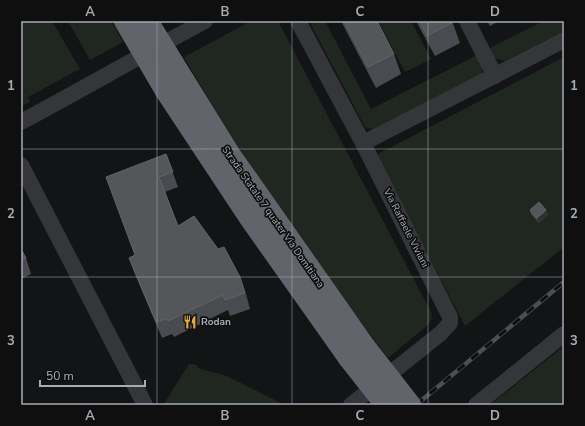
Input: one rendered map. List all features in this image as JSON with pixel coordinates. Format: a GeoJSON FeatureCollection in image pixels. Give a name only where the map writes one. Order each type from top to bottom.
{"type":"FeatureCollection","features":[{"type":"Feature","properties":{"kind":"highway","name":"Strada Statale 7 quater Via Domitiana"},"geometry":{"type":"LineString","coordinates":[[125,21],[175,86]]}},
{"type":"Feature","properties":{"kind":"highway","name":"Strada Statale 7 quater Via Domitiana"},"geometry":{"type":"LineString","coordinates":[[147,21],[175,86],[250,218],[357,352],[410,405]]}},
{"type":"Feature","properties":{"kind":"highway","name":"Strada Statale 7 quater Via Domitiana"},"geometry":{"type":"LineString","coordinates":[[357,352],[386,405]]}},
{"type":"Feature","properties":{"kind":"street"},"geometry":{"type":"LineString","coordinates":[[21,122],[87,88],[128,61],[205,21]]}},
{"type":"Feature","properties":{"kind":"street","name":"Via Raffaele Viviani"},"geometry":{"type":"LineString","coordinates":[[298,21],[363,143],[450,317],[450,323],[441,333],[351,405]]}},
{"type":"Feature","properties":{"kind":"street"},"geometry":{"type":"LineString","coordinates":[[467,21],[495,76]]}},
{"type":"Feature","properties":{"kind":"street"},"geometry":{"type":"LineString","coordinates":[[363,143],[564,40]]}},
{"type":"Feature","properties":{"kind":"street"},"geometry":{"type":"LineString","coordinates":[[21,165],[142,404]]}},
{"type":"Feature","properties":{"kind":"street"},"geometry":{"type":"LineString","coordinates":[[476,405],[564,334]]}},
{"type":"Feature","properties":{"kind":"shaded area"},"geometry":{"type":"Polygon","coordinates":[[[21,21],[52,21],[80,69],[28,97],[30,102],[21,106],[21,21]]]}},
{"type":"Feature","properties":{"kind":"shaded area"},"geometry":{"type":"Polygon","coordinates":[[[68,21],[111,21],[123,42],[90,60],[68,21]]]}},
{"type":"Feature","properties":{"kind":"shaded area"},"geometry":{"type":"Polygon","coordinates":[[[251,21],[278,21],[431,312],[432,318],[429,324],[388,358],[333,285],[255,173],[184,57],[251,21]]]}},
{"type":"Feature","properties":{"kind":"shaded area"},"geometry":{"type":"Polygon","coordinates":[[[309,21],[325,21],[371,109],[477,55],[483,67],[482,74],[373,129],[365,127],[309,21]]]}},
{"type":"Feature","properties":{"kind":"shaded area"},"geometry":{"type":"Polygon","coordinates":[[[378,21],[411,21],[431,59],[405,72],[378,21]]]}},
{"type":"Feature","properties":{"kind":"shaded area"},"geometry":{"type":"Polygon","coordinates":[[[544,21],[564,21],[564,31],[505,61],[493,58],[488,49],[544,21]]]}},
{"type":"Feature","properties":{"kind":"shaded area"},"geometry":{"type":"Polygon","coordinates":[[[564,57],[564,247],[465,326],[376,155],[564,57]]]}},
{"type":"Feature","properties":{"kind":"shaded area"},"geometry":{"type":"Polygon","coordinates":[[[564,346],[564,405],[490,405],[564,346]]]}},
{"type":"Feature","properties":{"kind":"shaded area"},"geometry":{"type":"Polygon","coordinates":[[[189,364],[197,365],[198,368],[227,376],[285,405],[163,405],[189,364]]]}},
{"type":"Feature","properties":{"kind":"building"},"geometry":{"type":"Polygon","coordinates":[[[344,21],[377,21],[394,54],[368,67],[344,21]]]}},
{"type":"Feature","properties":{"kind":"building"},"geometry":{"type":"Polygon","coordinates":[[[420,21],[452,21],[453,22],[427,36],[420,21]]]}},
{"type":"Feature","properties":{"kind":"building"},"geometry":{"type":"Polygon","coordinates":[[[166,154],[173,172],[159,177],[178,226],[194,216],[218,249],[224,247],[240,277],[245,293],[225,300],[223,295],[168,321],[166,319],[156,322],[129,258],[135,255],[106,177],[166,154]]]}},
{"type":"Feature","properties":{"kind":"building"},"geometry":{"type":"Polygon","coordinates":[[[539,202],[546,210],[537,218],[530,210],[539,202]]]}},
{"type":"Feature","properties":{"kind":"building"},"geometry":{"type":"Polygon","coordinates":[[[21,249],[26,258],[21,260],[21,249]]]}},
{"type":"Feature","properties":{"kind":"railway"},"geometry":{"type":"LineString","coordinates":[[416,405],[564,282]]}},
{"type":"Feature","properties":{"kind":"place","name":"Rodan"},"geometry":{"type":"Point","coordinates":[190,322]}}]}
